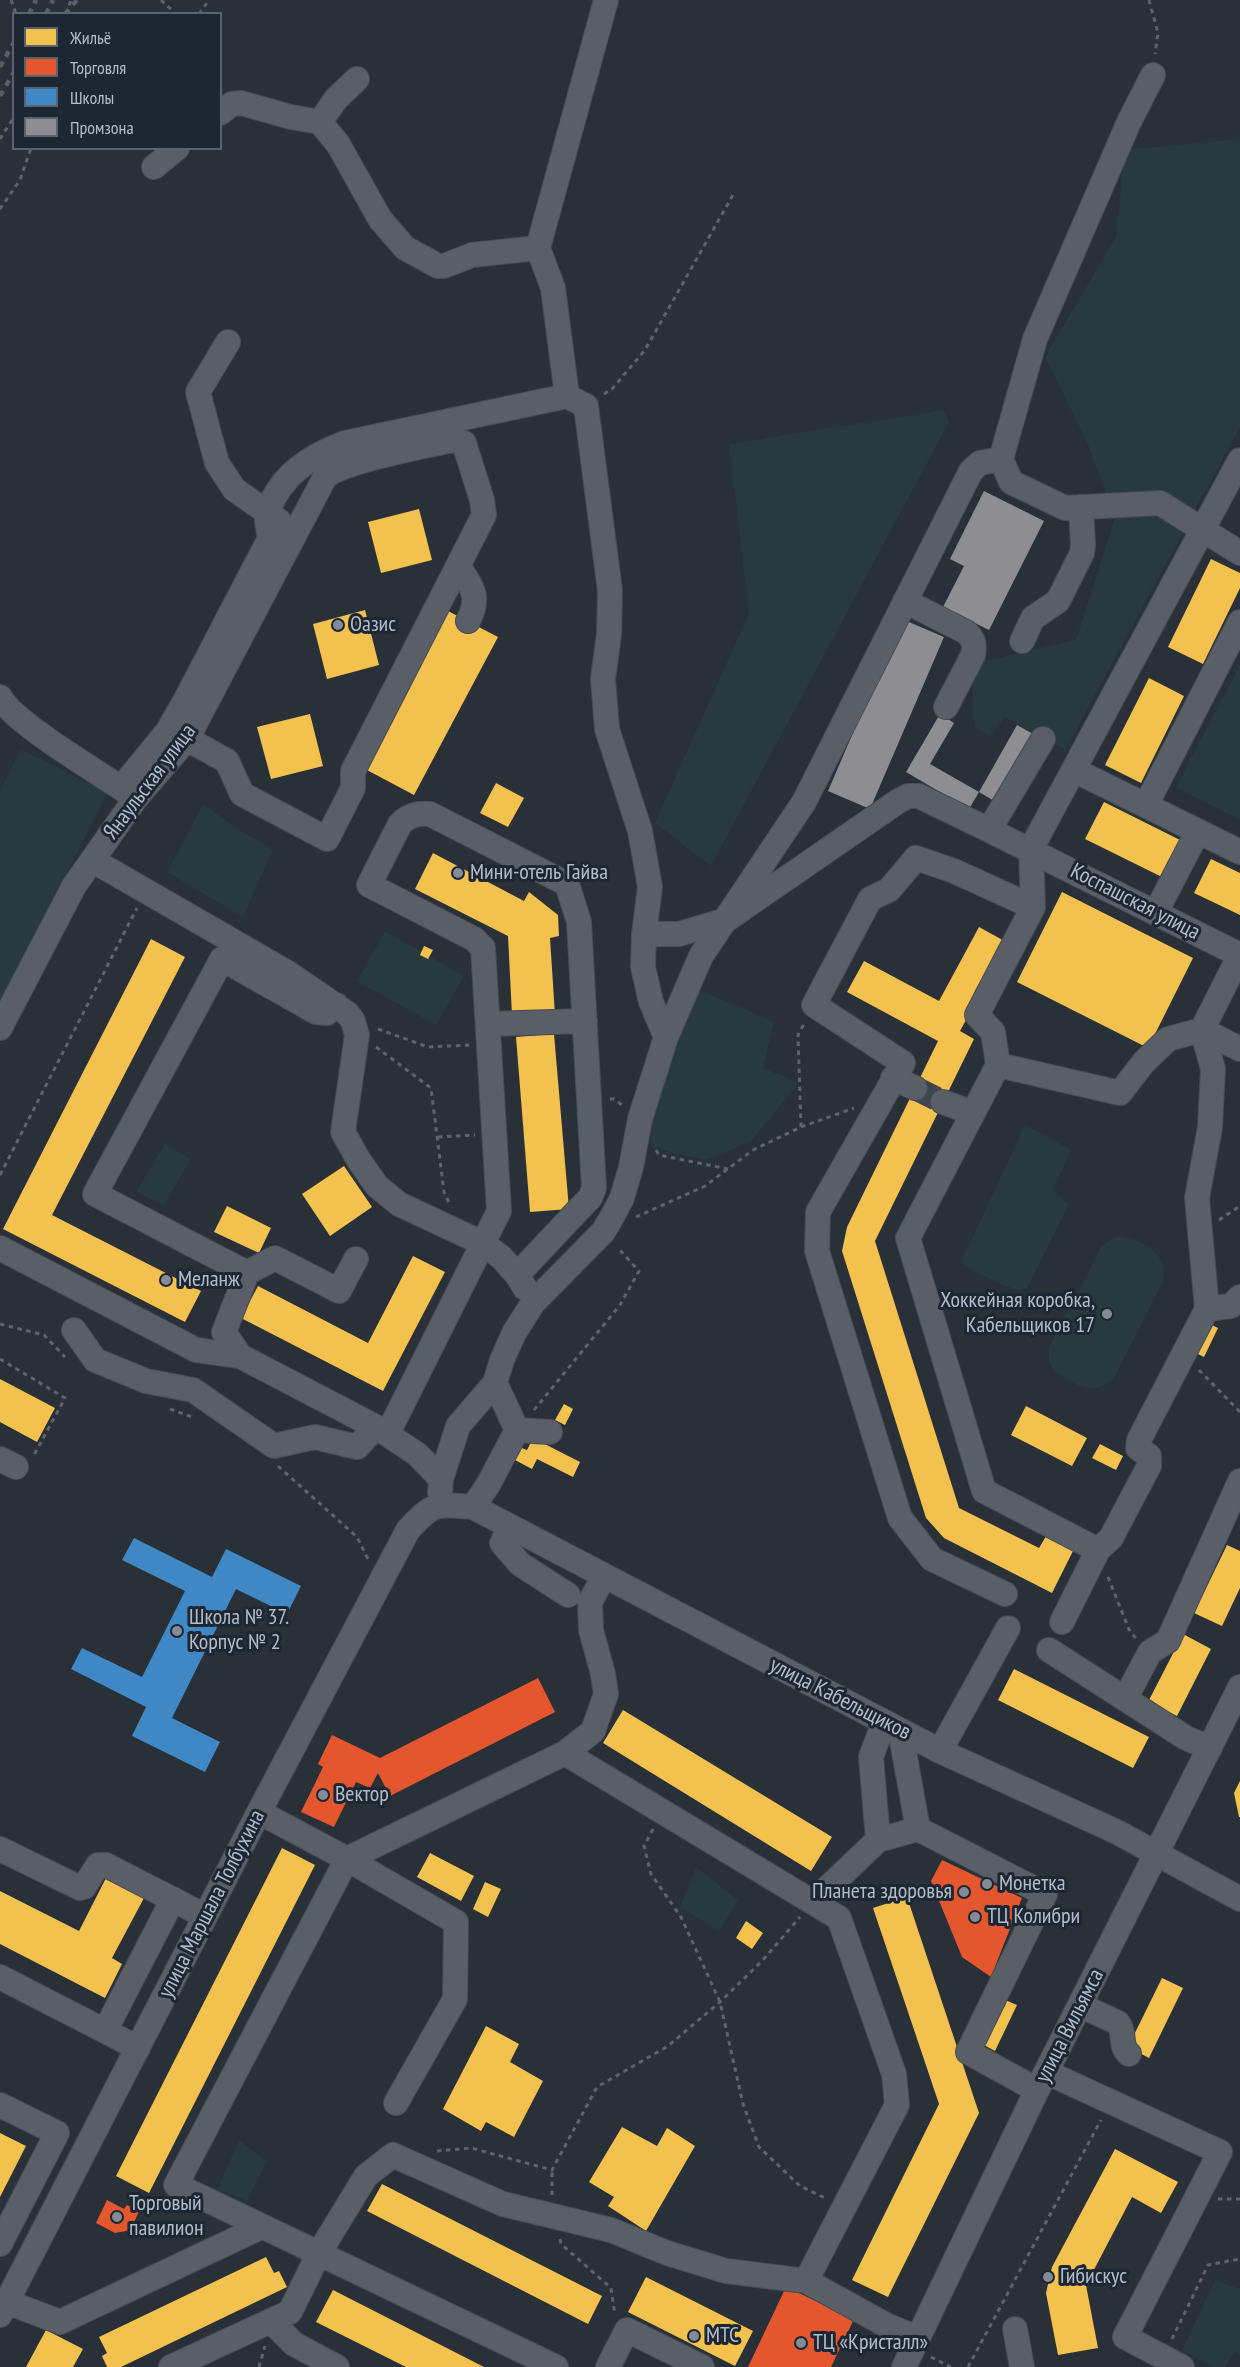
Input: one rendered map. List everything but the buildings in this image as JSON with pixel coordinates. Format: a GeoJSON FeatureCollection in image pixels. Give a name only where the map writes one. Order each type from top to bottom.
{"type":"FeatureCollection","features":[{"type":"Feature","properties":{"kind":"street"},"geometry":{"type":"LineString","coordinates":[[606,0],[538,248],[553,288],[610,591],[609,634],[603,679],[607,729],[642,842],[650,886],[644,934],[643,967],[651,1002],[666,1037]]}},
{"type":"Feature","properties":{"kind":"street"},"geometry":{"type":"LineString","coordinates":[[1153,75],[1129,122],[1035,339],[1001,459],[1011,482],[1019,488],[1065,508],[1160,503],[1240,553]]}},
{"type":"Feature","properties":{"kind":"street"},"geometry":{"type":"LineString","coordinates":[[320,122],[336,99],[357,79]]}},
{"type":"Feature","properties":{"kind":"street"},"geometry":{"type":"LineString","coordinates":[[222,112],[232,104],[241,103],[291,117],[320,122],[338,144],[380,219],[405,248],[438,266],[451,264],[472,255],[538,248]]}},
{"type":"Feature","properties":{"kind":"street"},"geometry":{"type":"LineString","coordinates":[[154,167],[175,150]]}},
{"type":"Feature","properties":{"kind":"street"},"geometry":{"type":"LineString","coordinates":[[228,342],[198,392],[217,463],[234,489],[295,533]]}},
{"type":"Feature","properties":{"kind":"street"},"geometry":{"type":"LineString","coordinates":[[342,460],[576,401]]}},
{"type":"Feature","properties":{"kind":"street"},"geometry":{"type":"LineString","coordinates":[[0,697],[5,706],[52,742],[128,793],[185,701],[270,538],[267,512],[288,477],[317,453],[342,460],[448,441],[457,440],[464,443],[484,507],[481,523],[353,771],[353,788],[327,839],[242,794],[227,761],[187,739]]}},
{"type":"Feature","properties":{"kind":"street"},"geometry":{"type":"LineString","coordinates":[[439,1504],[441,1479],[458,1426],[495,1383],[514,1333],[533,1303],[603,1232],[622,1198],[631,1167],[640,1119],[666,1037],[701,956],[804,801],[971,471],[980,463],[1001,459]]}},
{"type":"Feature","properties":{"kind":"street","name":"Янаульская улица"},"geometry":{"type":"LineString","coordinates":[[0,1028],[74,886],[92,860],[128,793],[187,739],[321,484],[342,460]]}},
{"type":"Feature","properties":{"kind":"street"},"geometry":{"type":"LineString","coordinates":[[1098,1550],[984,1491],[908,1238],[998,1065],[993,1032],[977,1015],[1033,907],[1031,849],[1240,460]]}},
{"type":"Feature","properties":{"kind":"street"},"geometry":{"type":"LineString","coordinates":[[1022,641],[1034,618],[1058,602],[1078,561],[1083,545],[1082,507]]}},
{"type":"Feature","properties":{"kind":"street"},"geometry":{"type":"LineString","coordinates":[[458,566],[474,591],[475,608],[468,621]]}},
{"type":"Feature","properties":{"kind":"street"},"geometry":{"type":"LineString","coordinates":[[905,601],[966,632],[972,638],[975,646],[973,655],[946,707]]}},
{"type":"Feature","properties":{"kind":"street"},"geometry":{"type":"LineString","coordinates":[[1146,805],[1240,622]]}},
{"type":"Feature","properties":{"kind":"street"},"geometry":{"type":"LineString","coordinates":[[989,830],[1043,739]]}},
{"type":"Feature","properties":{"kind":"street"},"geometry":{"type":"LineString","coordinates":[[1074,770],[1240,852]]}},
{"type":"Feature","properties":{"kind":"street","name":"Коспашская улица"},"geometry":{"type":"LineString","coordinates":[[726,920],[897,802],[908,796],[920,796],[1031,849],[1240,955]]}},
{"type":"Feature","properties":{"kind":"street"},"geometry":{"type":"LineString","coordinates":[[74,1330],[95,1360],[146,1381],[193,1390],[274,1446],[315,1437],[357,1447],[382,1430],[474,1240],[500,1211],[484,954],[480,943],[369,885],[400,824],[407,817],[417,813],[430,814],[567,884],[579,922],[594,1188],[590,1198],[517,1275]]}},
{"type":"Feature","properties":{"kind":"street"},"geometry":{"type":"LineString","coordinates":[[1156,912],[1198,831]]}},
{"type":"Feature","properties":{"kind":"street"},"geometry":{"type":"LineString","coordinates":[[1005,1594],[932,1559],[900,1518],[817,1251],[818,1212],[903,1063],[814,1005],[870,899],[889,890],[916,858],[954,871],[1033,907]]}},
{"type":"Feature","properties":{"kind":"street"},"geometry":{"type":"LineString","coordinates":[[92,860],[288,973],[345,1013],[357,1035],[344,1132],[358,1159],[377,1186],[399,1204],[474,1240],[502,1258],[517,1275],[533,1303]]}},
{"type":"Feature","properties":{"kind":"street"},"geometry":{"type":"LineString","coordinates":[[644,934],[679,934],[726,920]]}},
{"type":"Feature","properties":{"kind":"street"},"geometry":{"type":"LineString","coordinates":[[1062,1622],[1098,1550],[1111,1538],[1149,1466],[1149,1456],[1138,1448],[1139,1440],[1207,1309],[1197,1197],[1210,1127],[1213,1069],[1202,1029],[1240,955]]}},
{"type":"Feature","properties":{"kind":"street"},"geometry":{"type":"LineString","coordinates":[[247,1273],[95,1194],[222,959],[316,1012],[345,1013]]}},
{"type":"Feature","properties":{"kind":"street"},"geometry":{"type":"LineString","coordinates":[[489,1034],[585,1021]]}},
{"type":"Feature","properties":{"kind":"street"},"geometry":{"type":"LineString","coordinates":[[998,1065],[1120,1094],[1144,1062],[1168,1039],[1202,1029],[1240,1049]]}},
{"type":"Feature","properties":{"kind":"street"},"geometry":{"type":"LineString","coordinates":[[887,1088],[915,1088]]}},
{"type":"Feature","properties":{"kind":"street"},"geometry":{"type":"LineString","coordinates":[[943,1102],[973,1113]]}},
{"type":"Feature","properties":{"kind":"street"},"geometry":{"type":"LineString","coordinates":[[0,1248],[196,1350],[240,1356],[382,1430],[417,1454],[441,1479]]}},
{"type":"Feature","properties":{"kind":"street"},"geometry":{"type":"LineString","coordinates":[[240,1356],[224,1332],[247,1273],[274,1258],[339,1291],[356,1258]]}},
{"type":"Feature","properties":{"kind":"street"},"geometry":{"type":"LineString","coordinates":[[1207,1309],[1232,1306],[1240,1297]]}},
{"type":"Feature","properties":{"kind":"street"},"geometry":{"type":"LineString","coordinates":[[495,1383],[517,1430]]}},
{"type":"Feature","properties":{"kind":"street"},"geometry":{"type":"LineString","coordinates":[[517,1430],[550,1432]]}},
{"type":"Feature","properties":{"kind":"street"},"geometry":{"type":"LineString","coordinates":[[473,1508],[517,1430]]}},
{"type":"Feature","properties":{"kind":"street"},"geometry":{"type":"LineString","coordinates":[[1125,1699],[1150,1652],[1168,1641],[1240,1481]]}},
{"type":"Feature","properties":{"kind":"street","name":"улица Кабельщиков"},"geometry":{"type":"LineString","coordinates":[[439,1504],[473,1508],[892,1726],[1117,1832],[1240,1899]]}},
{"type":"Feature","properties":{"kind":"street","name":"улица Маршала Толбухина"},"geometry":{"type":"LineString","coordinates":[[4,2308],[259,1812],[408,1530],[425,1511],[439,1504]]}},
{"type":"Feature","properties":{"kind":"street"},"geometry":{"type":"LineString","coordinates":[[510,1527],[502,1543],[520,1564],[568,1595],[591,1622]]}},
{"type":"Feature","properties":{"kind":"street"},"geometry":{"type":"LineString","coordinates":[[568,1595],[563,1576],[570,1558]]}},
{"type":"Feature","properties":{"kind":"street"},"geometry":{"type":"LineString","coordinates":[[556,2367],[176,2185],[347,1859],[566,1753],[593,1731],[606,1694],[591,1622],[590,1602],[604,1576]]}},
{"type":"Feature","properties":{"kind":"street"},"geometry":{"type":"LineString","coordinates":[[940,1750],[1008,1628]]}},
{"type":"Feature","properties":{"kind":"street"},"geometry":{"type":"LineString","coordinates":[[1048,1650],[1186,1738],[1210,1748]]}},
{"type":"Feature","properties":{"kind":"street","name":"улица Вильямса"},"geometry":{"type":"LineString","coordinates":[[904,2367],[1041,2081],[1240,1687]]}},
{"type":"Feature","properties":{"kind":"street"},"geometry":{"type":"LineString","coordinates":[[892,1726],[918,1829]]}},
{"type":"Feature","properties":{"kind":"street"},"geometry":{"type":"LineString","coordinates":[[878,1840],[871,1757],[892,1726]]}},
{"type":"Feature","properties":{"kind":"street"},"geometry":{"type":"LineString","coordinates":[[566,1753],[839,1918],[894,2074],[897,2105],[806,2281]]}},
{"type":"Feature","properties":{"kind":"street"},"geometry":{"type":"LineString","coordinates":[[259,1812],[347,1859],[456,1922],[455,1999],[396,2103]]}},
{"type":"Feature","properties":{"kind":"street"},"geometry":{"type":"LineString","coordinates":[[813,1902],[878,1840],[918,1829],[1045,1894],[969,2052],[1041,2081],[1110,2103],[1220,2152],[1125,2337],[1173,2362]]}},
{"type":"Feature","properties":{"kind":"street"},"geometry":{"type":"LineString","coordinates":[[0,1849],[74,1887],[84,1887],[95,1868],[102,1864],[205,1916]]}},
{"type":"Feature","properties":{"kind":"street"},"geometry":{"type":"LineString","coordinates":[[105,2031],[173,1899]]}},
{"type":"Feature","properties":{"kind":"street"},"geometry":{"type":"LineString","coordinates":[[0,1977],[138,2048]]}},
{"type":"Feature","properties":{"kind":"street"},"geometry":{"type":"LineString","coordinates":[[1080,2005],[1118,2023],[1121,2027],[1124,2049],[1129,2054]]}},
{"type":"Feature","properties":{"kind":"street"},"geometry":{"type":"LineString","coordinates":[[0,2104],[57,2133],[0,2244]]}},
{"type":"Feature","properties":{"kind":"street"},"geometry":{"type":"LineString","coordinates":[[171,2367],[290,2312],[319,2253],[366,2176],[393,2155],[503,2204],[611,2230],[667,2253],[726,2271],[806,2281],[888,2326],[918,2338]]}},
{"type":"Feature","properties":{"kind":"street"},"geometry":{"type":"LineString","coordinates":[[4,2308],[60,2322],[261,2227]]}},
{"type":"Feature","properties":{"kind":"street"},"geometry":{"type":"LineString","coordinates":[[271,2321],[294,2344],[338,2367]]}},
{"type":"Feature","properties":{"kind":"street"},"geometry":{"type":"LineString","coordinates":[[1015,2329],[1022,2367]]}},
{"type":"Feature","properties":{"kind":"street"},"geometry":{"type":"LineString","coordinates":[[608,2367],[627,2330],[702,2367]]}},
{"type":"Feature","properties":{"kind":"path"},"geometry":{"type":"LineString","coordinates":[[161,0],[175,12]]}},
{"type":"Feature","properties":{"kind":"path"},"geometry":{"type":"LineString","coordinates":[[1149,0],[1158,33],[1153,75]]}},
{"type":"Feature","properties":{"kind":"path"},"geometry":{"type":"LineString","coordinates":[[0,139],[12,120]]}},
{"type":"Feature","properties":{"kind":"path"},"geometry":{"type":"LineString","coordinates":[[0,210],[20,180],[30,150]]}},
{"type":"Feature","properties":{"kind":"path"},"geometry":{"type":"LineString","coordinates":[[576,401],[612,389],[645,350],[734,194]]}},
{"type":"Feature","properties":{"kind":"path"},"geometry":{"type":"LineString","coordinates":[[0,1175],[146,891]]}},
{"type":"Feature","properties":{"kind":"path"},"geometry":{"type":"LineString","coordinates":[[801,1127],[798,1035],[814,1005]]}},
{"type":"Feature","properties":{"kind":"path"},"geometry":{"type":"LineString","coordinates":[[345,1013],[428,1047],[489,1034]]}},
{"type":"Feature","properties":{"kind":"path"},"geometry":{"type":"LineString","coordinates":[[374,1044],[381,1052],[431,1088],[444,1192],[474,1240]]}},
{"type":"Feature","properties":{"kind":"path"},"geometry":{"type":"LineString","coordinates":[[634,1218],[705,1186],[753,1150],[887,1088]]}},
{"type":"Feature","properties":{"kind":"path"},"geometry":{"type":"LineString","coordinates":[[438,1137],[495,1135]]}},
{"type":"Feature","properties":{"kind":"path"},"geometry":{"type":"LineString","coordinates":[[517,1430],[620,1305],[639,1271],[603,1232]]}},
{"type":"Feature","properties":{"kind":"path"},"geometry":{"type":"LineString","coordinates":[[0,1324],[44,1335],[69,1361]]}},
{"type":"Feature","properties":{"kind":"path"},"geometry":{"type":"LineString","coordinates":[[1184,1354],[1240,1412]]}},
{"type":"Feature","properties":{"kind":"path"},"geometry":{"type":"LineString","coordinates":[[0,1359],[65,1398],[31,1461],[8,1463]]}},
{"type":"Feature","properties":{"kind":"path"},"geometry":{"type":"LineString","coordinates":[[161,1405],[202,1421]]}},
{"type":"Feature","properties":{"kind":"path"},"geometry":{"type":"LineString","coordinates":[[274,1462],[357,1538],[371,1564]]}},
{"type":"Feature","properties":{"kind":"path"},"geometry":{"type":"LineString","coordinates":[[1098,1550],[1130,1632],[1150,1652]]}},
{"type":"Feature","properties":{"kind":"path"},"geometry":{"type":"LineString","coordinates":[[662,1811],[644,1845],[651,1874],[681,1917],[720,2002],[742,2103],[759,2147],[800,2186],[844,2208]]}},
{"type":"Feature","properties":{"kind":"path"},"geometry":{"type":"LineString","coordinates":[[620,2343],[611,2289],[561,2244],[551,2216],[552,2170],[597,2087],[668,2046],[720,2002],[762,1962],[813,1902]]}},
{"type":"Feature","properties":{"kind":"path"},"geometry":{"type":"LineString","coordinates":[[968,2367],[1110,2103]]}},
{"type":"Feature","properties":{"kind":"path"},"geometry":{"type":"LineString","coordinates":[[427,2152],[471,2148],[552,2170]]}},
{"type":"Feature","properties":{"kind":"path"},"geometry":{"type":"LineString","coordinates":[[1173,2362],[1208,2265],[1240,2259]]}},
{"type":"Feature","properties":{"kind":"green space"},"geometry":{"type":"Polygon","coordinates":[[[1240,139],[1240,427],[1065,750],[1005,717],[990,736],[974,727],[972,664],[1076,640],[1115,517],[1087,442],[1045,357],[1116,237],[1125,150],[1240,139]]]}},
{"type":"Feature","properties":{"kind":"green space"},"geometry":{"type":"Polygon","coordinates":[[[944,410],[949,422],[711,866],[655,823],[749,613],[729,444],[944,410]]]}},
{"type":"Feature","properties":{"kind":"green space"},"geometry":{"type":"Polygon","coordinates":[[[1240,665],[1240,820],[1176,787],[1240,665]]]}},
{"type":"Feature","properties":{"kind":"green space"},"geometry":{"type":"Polygon","coordinates":[[[21,749],[108,793],[0,1001],[0,791],[21,749]]]}},
{"type":"Feature","properties":{"kind":"green space"},"geometry":{"type":"Polygon","coordinates":[[[203,804],[273,850],[243,917],[167,872],[203,804]]]}},
{"type":"Feature","properties":{"kind":"green space"},"geometry":{"type":"Polygon","coordinates":[[[385,931],[464,976],[436,1025],[357,981],[385,931]]]}},
{"type":"Feature","properties":{"kind":"green space"},"geometry":{"type":"Polygon","coordinates":[[[695,988],[774,1022],[763,1068],[799,1083],[751,1141],[706,1160],[652,1148],[649,1118],[695,988]]]}},
{"type":"Feature","properties":{"kind":"green space"},"geometry":{"type":"Polygon","coordinates":[[[1025,1125],[1071,1150],[1053,1190],[1069,1204],[1027,1288],[1018,1291],[981,1275],[961,1262],[1025,1125]]]}},
{"type":"Feature","properties":{"kind":"green space"},"geometry":{"type":"Polygon","coordinates":[[[165,1144],[191,1159],[164,1205],[136,1192],[165,1144]]]}},
{"type":"Feature","properties":{"kind":"green space","name":"Хоккейная коробка, Кабельщиков 17"},"geometry":{"type":"Polygon","coordinates":[[[1123,1236],[1147,1246],[1158,1255],[1164,1280],[1113,1380],[1096,1388],[1082,1387],[1053,1371],[1049,1360],[1049,1348],[1101,1247],[1111,1239],[1123,1236]]]}},
{"type":"Feature","properties":{"kind":"green space"},"geometry":{"type":"Polygon","coordinates":[[[696,1867],[738,1900],[719,1931],[680,1907],[696,1867]]]}},
{"type":"Feature","properties":{"kind":"green space"},"geometry":{"type":"Polygon","coordinates":[[[239,2140],[267,2162],[247,2201],[217,2190],[239,2140]]]}},
{"type":"Feature","properties":{"kind":"green space"},"geometry":{"type":"Polygon","coordinates":[[[1215,2280],[1240,2289],[1240,2353],[1234,2352],[1225,2367],[1213,2367],[1182,2350],[1215,2280]]]}},
{"type":"Feature","properties":{"kind":"tunnel"},"geometry":{"type":"LineString","coordinates":[[915,1088],[943,1102]]}},
{"type":"Feature","properties":{"kind":"railway"},"geometry":{"type":"LineString","coordinates":[[30,12],[36,0]]}},
{"type":"Feature","properties":{"kind":"railway"},"geometry":{"type":"LineString","coordinates":[[47,12],[53,0]]}},
{"type":"Feature","properties":{"kind":"railway"},"geometry":{"type":"LineString","coordinates":[[67,12],[77,0]]}},
{"type":"Feature","properties":{"kind":"railway"},"geometry":{"type":"LineString","coordinates":[[0,67],[12,46]]}},
{"type":"Feature","properties":{"kind":"railway"},"geometry":{"type":"LineString","coordinates":[[0,96],[12,75]]}},
{"type":"Feature","properties":{"kind":"place","name":"Оазис"},"geometry":{"type":"Point","coordinates":[338,625]}},
{"type":"Feature","properties":{"kind":"place","name":"Мини-отель Гайва"},"geometry":{"type":"Point","coordinates":[458,873]}},
{"type":"Feature","properties":{"kind":"place","name":"Меланж"},"geometry":{"type":"Point","coordinates":[166,1280]}},
{"type":"Feature","properties":{"kind":"place","name":"Хоккейная коробка, Кабельщиков 17"},"geometry":{"type":"Point","coordinates":[1107,1314]}},
{"type":"Feature","properties":{"kind":"place","name":"Школа № 37. Корпус № 2"},"geometry":{"type":"Point","coordinates":[177,1631]}},
{"type":"Feature","properties":{"kind":"place","name":"Вектор"},"geometry":{"type":"Point","coordinates":[323,1795]}},
{"type":"Feature","properties":{"kind":"place","name":"Монетка"},"geometry":{"type":"Point","coordinates":[987,1884]}},
{"type":"Feature","properties":{"kind":"place","name":"Планета здоровья"},"geometry":{"type":"Point","coordinates":[964,1892]}},
{"type":"Feature","properties":{"kind":"place","name":"ТЦ Колибри"},"geometry":{"type":"Point","coordinates":[975,1917]}},
{"type":"Feature","properties":{"kind":"place","name":"Торговый павилион"},"geometry":{"type":"Point","coordinates":[117,2217]}},
{"type":"Feature","properties":{"kind":"place","name":"Гибискус"},"geometry":{"type":"Point","coordinates":[1048,2277]}},
{"type":"Feature","properties":{"kind":"place","name":"МТС"},"geometry":{"type":"Point","coordinates":[694,2336]}},
{"type":"Feature","properties":{"kind":"place","name":"ТЦ «Кристалл»"},"geometry":{"type":"Point","coordinates":[801,2343]}}]}
